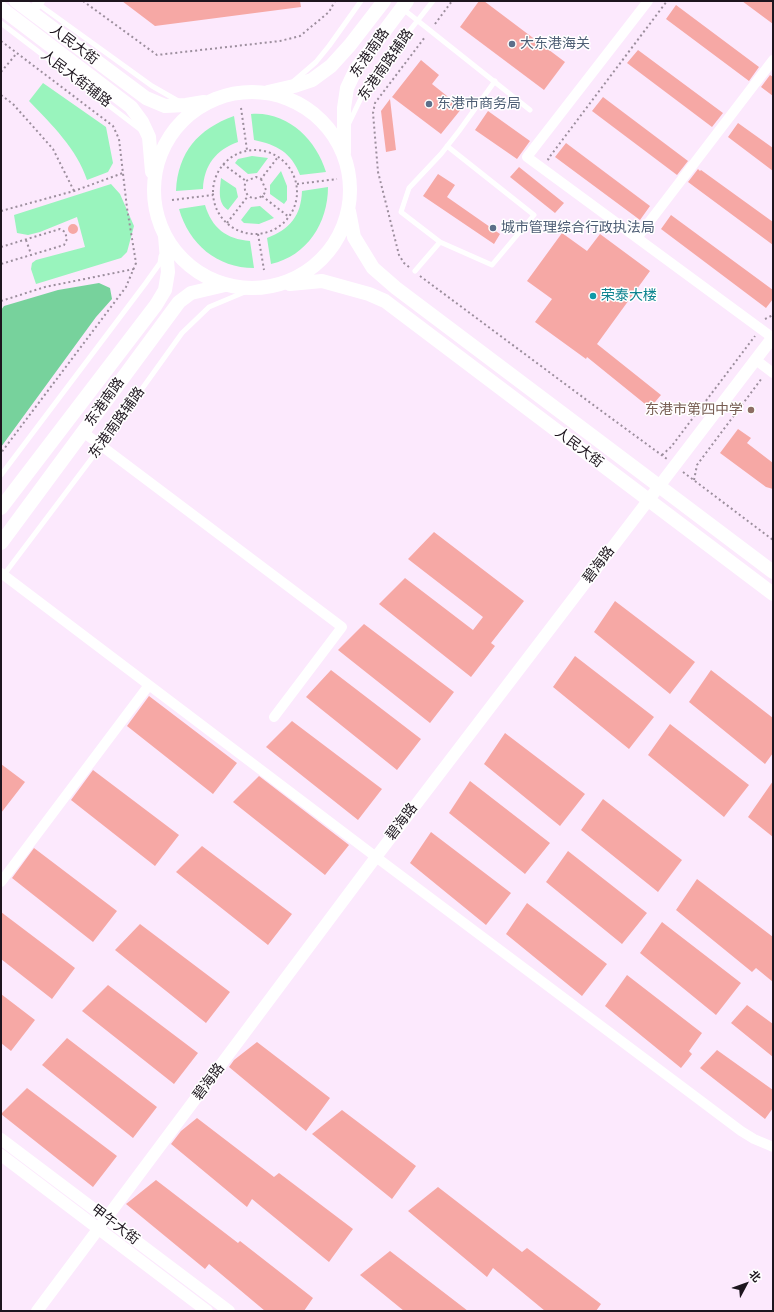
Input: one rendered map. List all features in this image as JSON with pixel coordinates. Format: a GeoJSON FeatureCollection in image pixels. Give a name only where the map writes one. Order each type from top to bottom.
{"type":"FeatureCollection","features":[{"type":"Feature","properties":{"kind":"main road","name":"人民大街"},"geometry":{"type":"LineString","coordinates":[[16,1],[36,4],[132,88],[146,98],[165,106],[186,105],[212,100]]}},
{"type":"Feature","properties":{"kind":"main road","name":"东港南路"},"geometry":{"type":"LineString","coordinates":[[264,93],[312,80],[331,66],[350,45],[384,1]]}},
{"type":"Feature","properties":{"kind":"main road","name":"东港南路"},"geometry":{"type":"LineString","coordinates":[[344,158],[344,108],[347,88],[356,69],[405,4]]}},
{"type":"Feature","properties":{"kind":"main road"},"geometry":{"type":"LineString","coordinates":[[1,8],[131,108],[142,122],[149,137],[156,212],[165,236],[181,258],[201,274],[225,285],[252,288],[278,285],[304,274],[324,257],[340,234],[348,210],[350,183],[344,158],[332,133],[312,113],[289,99],[264,93],[238,93],[212,100],[189,115],[171,134],[159,158],[154,185]]}},
{"type":"Feature","properties":{"kind":"main road","name":"人民大街"},"geometry":{"type":"LineString","coordinates":[[348,210],[354,238],[373,268],[396,288],[773,572]]}},
{"type":"Feature","properties":{"kind":"main road","name":"东港南路"},"geometry":{"type":"LineString","coordinates":[[1,508],[166,290],[168,272],[165,236]]}},
{"type":"Feature","properties":{"kind":"main road","name":"人民大街"},"geometry":{"type":"LineString","coordinates":[[278,285],[322,281],[369,294],[385,302],[773,594]]}},
{"type":"Feature","properties":{"kind":"main road","name":"东港南路"},"geometry":{"type":"LineString","coordinates":[[1,543],[179,302],[192,293],[225,285]]}},
{"type":"Feature","properties":{"kind":"street"},"geometry":{"type":"LineString","coordinates":[[648,1],[527,157],[760,329],[773,337]]}},
{"type":"Feature","properties":{"kind":"street"},"geometry":{"type":"LineString","coordinates":[[637,238],[773,60]]}},
{"type":"Feature","properties":{"kind":"street","name":"碧海路"},"geometry":{"type":"LineString","coordinates":[[37,1311],[376,857],[773,337]]}},
{"type":"Feature","properties":{"kind":"street"},"geometry":{"type":"LineString","coordinates":[[756,360],[771,371]]}},
{"type":"Feature","properties":{"kind":"street"},"geometry":{"type":"LineString","coordinates":[[83,432],[342,627],[274,717]]}},
{"type":"Feature","properties":{"kind":"street"},"geometry":{"type":"LineString","coordinates":[[2,575],[741,1131],[754,1139],[773,1147]]}},
{"type":"Feature","properties":{"kind":"street"},"geometry":{"type":"LineString","coordinates":[[1,882],[149,685]]}},
{"type":"Feature","properties":{"kind":"street","name":"甲午大街"},"geometry":{"type":"LineString","coordinates":[[1,1139],[229,1311]]}},
{"type":"Feature","properties":{"kind":"street","name":"甲午大街"},"geometry":{"type":"LineString","coordinates":[[1,1155],[207,1311]]}},
{"type":"Feature","properties":{"kind":"lane"},"geometry":{"type":"LineString","coordinates":[[285,88],[316,62],[361,1]]}},
{"type":"Feature","properties":{"kind":"lane","name":"东港南路辅路"},"geometry":{"type":"LineString","coordinates":[[344,133],[363,94],[385,62],[433,1]]}},
{"type":"Feature","properties":{"kind":"lane"},"geometry":{"type":"LineString","coordinates":[[36,4],[152,86],[186,105]]}},
{"type":"Feature","properties":{"kind":"lane"},"geometry":{"type":"LineString","coordinates":[[405,4],[418,21],[530,110]]}},
{"type":"Feature","properties":{"kind":"lane","name":"人民大街辅路"},"geometry":{"type":"LineString","coordinates":[[1,22],[128,119],[149,137]]}},
{"type":"Feature","properties":{"kind":"lane"},"geometry":{"type":"LineString","coordinates":[[447,146],[534,215],[492,265],[440,242],[401,212],[409,188],[447,146],[495,81]]}},
{"type":"Feature","properties":{"kind":"lane"},"geometry":{"type":"LineString","coordinates":[[1,475],[160,263],[165,236]]}},
{"type":"Feature","properties":{"kind":"lane"},"geometry":{"type":"LineString","coordinates":[[415,271],[440,242]]}},
{"type":"Feature","properties":{"kind":"lane","name":"东港南路辅路"},"geometry":{"type":"LineString","coordinates":[[2,575],[101,446],[182,333],[209,307],[252,288]]}},
{"type":"Feature","properties":{"kind":"path"},"geometry":{"type":"LineString","coordinates":[[83,1],[157,55],[280,41],[300,36],[329,12],[335,1]]}},
{"type":"Feature","properties":{"kind":"path"},"geometry":{"type":"LineString","coordinates":[[452,1],[375,103],[373,113],[378,172],[399,255],[404,263],[662,455],[773,540]]}},
{"type":"Feature","properties":{"kind":"path"},"geometry":{"type":"LineString","coordinates":[[554,164],[548,159],[667,1]]}},
{"type":"Feature","properties":{"kind":"path"},"geometry":{"type":"LineString","coordinates":[[1,41],[114,126],[119,139],[127,208],[136,263],[126,287],[1,453]]}},
{"type":"Feature","properties":{"kind":"path"},"geometry":{"type":"LineString","coordinates":[[1,72],[17,53]]}},
{"type":"Feature","properties":{"kind":"path"},"geometry":{"type":"LineString","coordinates":[[1,95],[13,104],[53,148],[74,191]]}},
{"type":"Feature","properties":{"kind":"path"},"geometry":{"type":"LineString","coordinates":[[241,108],[247,150]]}},
{"type":"Feature","properties":{"kind":"path"},"geometry":{"type":"LineString","coordinates":[[258,149],[272,153],[278,157],[284,160],[292,171],[297,184],[298,197],[294,210],[286,221],[275,229],[262,234],[249,234],[236,230],[227,223],[216,210],[212,195],[214,181],[220,167],[230,157],[247,150],[258,149]]}},
{"type":"Feature","properties":{"kind":"path"},"geometry":{"type":"LineString","coordinates":[[261,179],[278,157]]}},
{"type":"Feature","properties":{"kind":"path"},"geometry":{"type":"LineString","coordinates":[[223,164],[246,181]]}},
{"type":"Feature","properties":{"kind":"path"},"geometry":{"type":"LineString","coordinates":[[1,211],[74,191],[123,173]]}},
{"type":"Feature","properties":{"kind":"path"},"geometry":{"type":"LineString","coordinates":[[256,177],[261,179],[266,190],[262,196],[253,198],[248,196],[245,192],[244,185],[246,181],[256,177]]}},
{"type":"Feature","properties":{"kind":"path"},"geometry":{"type":"LineString","coordinates":[[297,184],[336,179]]}},
{"type":"Feature","properties":{"kind":"path"},"geometry":{"type":"LineString","coordinates":[[172,200],[212,195]]}},
{"type":"Feature","properties":{"kind":"path"},"geometry":{"type":"LineString","coordinates":[[227,223],[248,196]]}},
{"type":"Feature","properties":{"kind":"path"},"geometry":{"type":"LineString","coordinates":[[262,196],[289,217]]}},
{"type":"Feature","properties":{"kind":"path"},"geometry":{"type":"LineString","coordinates":[[1,247],[60,229],[65,232],[66,239],[64,245],[1,264]]}},
{"type":"Feature","properties":{"kind":"path"},"geometry":{"type":"LineString","coordinates":[[258,234],[264,270]]}},
{"type":"Feature","properties":{"kind":"path"},"geometry":{"type":"LineString","coordinates":[[26,240],[31,254]]}},
{"type":"Feature","properties":{"kind":"path"},"geometry":{"type":"LineString","coordinates":[[1,301],[46,286],[134,269]]}},
{"type":"Feature","properties":{"kind":"path"},"geometry":{"type":"LineString","coordinates":[[662,455],[671,447],[760,329],[765,319],[773,315]]}},
{"type":"Feature","properties":{"kind":"path"},"geometry":{"type":"LineString","coordinates":[[694,480],[697,465],[771,371]]}},
{"type":"Feature","properties":{"kind":"green space"},"geometry":{"type":"Polygon","coordinates":[[[43,83],[106,127],[113,163],[108,172],[87,180],[77,158],[63,138],[29,101],[43,83]]]}},
{"type":"Feature","properties":{"kind":"green space"},"geometry":{"type":"Polygon","coordinates":[[[251,114],[264,114],[288,122],[307,138],[315,149],[326,172],[300,175],[288,155],[270,144],[254,140],[251,114]]]}},
{"type":"Feature","properties":{"kind":"green space"},"geometry":{"type":"Polygon","coordinates":[[[234,116],[238,142],[223,149],[213,160],[206,173],[203,189],[176,191],[181,165],[192,144],[200,135],[210,128],[221,121],[234,116]]]}},
{"type":"Feature","properties":{"kind":"green space"},"geometry":{"type":"Polygon","coordinates":[[[252,156],[268,158],[257,173],[248,174],[235,163],[238,159],[252,156]]]}},
{"type":"Feature","properties":{"kind":"green space"},"geometry":{"type":"Polygon","coordinates":[[[281,171],[287,186],[287,200],[284,204],[270,194],[270,185],[281,171]]]}},
{"type":"Feature","properties":{"kind":"green space"},"geometry":{"type":"Polygon","coordinates":[[[221,178],[236,188],[238,197],[228,210],[224,207],[221,200],[221,178]]]}},
{"type":"Feature","properties":{"kind":"green space"},"geometry":{"type":"Polygon","coordinates":[[[111,184],[120,194],[134,226],[127,252],[121,258],[36,284],[31,269],[32,263],[36,260],[85,247],[77,217],[40,232],[28,235],[17,233],[14,215],[111,184]]]}},
{"type":"Feature","properties":{"kind":"green space"},"geometry":{"type":"Polygon","coordinates":[[[328,187],[324,213],[313,236],[305,246],[295,254],[284,260],[271,264],[267,238],[288,226],[293,220],[299,208],[302,191],[328,187]]]}},
{"type":"Feature","properties":{"kind":"green space"},"geometry":{"type":"Polygon","coordinates":[[[205,205],[212,220],[221,231],[234,238],[250,241],[254,268],[228,264],[206,252],[197,243],[184,222],[179,209],[205,205]]]}},
{"type":"Feature","properties":{"kind":"green space"},"geometry":{"type":"Polygon","coordinates":[[[260,206],[274,218],[259,224],[244,223],[241,220],[251,207],[260,206]]]}},
{"type":"Feature","properties":{"kind":"green space"},"geometry":{"type":"Polygon","coordinates":[[[99,283],[110,288],[112,299],[96,317],[1,447],[1,310],[4,306],[58,290],[99,283]]]}},
{"type":"Feature","properties":{"kind":"building"},"geometry":{"type":"Polygon","coordinates":[[[122,1],[300,1],[301,7],[155,26],[122,1]]]}},
{"type":"Feature","properties":{"kind":"building","name":"大东港海关"},"geometry":{"type":"Polygon","coordinates":[[[479,1],[484,1],[565,62],[544,90],[460,27],[479,1]]]}},
{"type":"Feature","properties":{"kind":"building"},"geometry":{"type":"Polygon","coordinates":[[[742,1],[773,1],[773,24],[742,1]]]}},
{"type":"Feature","properties":{"kind":"building"},"geometry":{"type":"Polygon","coordinates":[[[676,5],[759,67],[749,81],[666,19],[676,5]]]}},
{"type":"Feature","properties":{"kind":"building"},"geometry":{"type":"Polygon","coordinates":[[[638,50],[723,113],[712,127],[627,63],[638,50]]]}},
{"type":"Feature","properties":{"kind":"building","name":"东港市商务局"},"geometry":{"type":"Polygon","coordinates":[[[421,60],[439,75],[432,84],[462,108],[441,134],[392,97],[421,60]]]}},
{"type":"Feature","properties":{"kind":"building"},"geometry":{"type":"Polygon","coordinates":[[[770,75],[773,77],[773,96],[761,87],[770,75]]]}},
{"type":"Feature","properties":{"kind":"building"},"geometry":{"type":"Polygon","coordinates":[[[603,97],[688,161],[677,175],[592,111],[603,97]]]}},
{"type":"Feature","properties":{"kind":"building"},"geometry":{"type":"Polygon","coordinates":[[[390,99],[396,150],[386,152],[381,111],[390,99]]]}},
{"type":"Feature","properties":{"kind":"building"},"geometry":{"type":"Polygon","coordinates":[[[488,111],[530,141],[517,159],[475,130],[488,111]]]}},
{"type":"Feature","properties":{"kind":"building"},"geometry":{"type":"Polygon","coordinates":[[[738,123],[773,148],[773,171],[728,137],[738,123]]]}},
{"type":"Feature","properties":{"kind":"building"},"geometry":{"type":"Polygon","coordinates":[[[566,143],[650,206],[640,220],[555,157],[566,143]]]}},
{"type":"Feature","properties":{"kind":"building"},"geometry":{"type":"Polygon","coordinates":[[[519,167],[564,203],[555,213],[510,177],[519,167]]]}},
{"type":"Feature","properties":{"kind":"building"},"geometry":{"type":"Polygon","coordinates":[[[698,169],[773,222],[773,245],[688,182],[698,169]]]}},
{"type":"Feature","properties":{"kind":"building"},"geometry":{"type":"Polygon","coordinates":[[[438,174],[455,185],[447,197],[500,234],[494,244],[423,196],[438,174]]]}},
{"type":"Feature","properties":{"kind":"building"},"geometry":{"type":"Polygon","coordinates":[[[671,215],[773,290],[773,299],[766,308],[661,229],[671,215]]]}},
{"type":"Feature","properties":{"kind":"building"},"geometry":{"type":"Polygon","coordinates":[[[71,224],[75,224],[77,225],[77,233],[71,234],[68,231],[68,227],[71,224]]]}},
{"type":"Feature","properties":{"kind":"building","name":"荣泰大楼"},"geometry":{"type":"Polygon","coordinates":[[[562,233],[587,251],[600,234],[650,271],[597,344],[661,395],[650,408],[587,357],[586,359],[535,322],[552,299],[527,281],[562,233]]]}},
{"type":"Feature","properties":{"kind":"building"},"geometry":{"type":"Polygon","coordinates":[[[738,429],[751,438],[747,443],[773,463],[773,489],[766,487],[720,453],[738,429]]]}},
{"type":"Feature","properties":{"kind":"building"},"geometry":{"type":"Polygon","coordinates":[[[434,532],[524,601],[491,643],[495,646],[471,677],[379,604],[405,578],[473,630],[483,617],[408,559],[434,532]]]}},
{"type":"Feature","properties":{"kind":"building"},"geometry":{"type":"Polygon","coordinates":[[[615,601],[695,662],[670,694],[594,632],[615,601]]]}},
{"type":"Feature","properties":{"kind":"building"},"geometry":{"type":"Polygon","coordinates":[[[364,624],[454,692],[430,723],[338,650],[364,624]]]}},
{"type":"Feature","properties":{"kind":"building"},"geometry":{"type":"Polygon","coordinates":[[[575,656],[654,717],[629,749],[553,687],[575,656]]]}},
{"type":"Feature","properties":{"kind":"building"},"geometry":{"type":"Polygon","coordinates":[[[331,670],[421,739],[397,770],[306,697],[331,670]]]}},
{"type":"Feature","properties":{"kind":"building"},"geometry":{"type":"Polygon","coordinates":[[[711,670],[773,718],[773,753],[765,764],[689,702],[711,670]]]}},
{"type":"Feature","properties":{"kind":"building"},"geometry":{"type":"Polygon","coordinates":[[[149,696],[237,763],[213,794],[127,726],[149,696]]]}},
{"type":"Feature","properties":{"kind":"building"},"geometry":{"type":"Polygon","coordinates":[[[292,721],[382,789],[358,820],[266,747],[292,721]]]}},
{"type":"Feature","properties":{"kind":"building"},"geometry":{"type":"Polygon","coordinates":[[[670,724],[749,785],[724,817],[648,755],[670,724]]]}},
{"type":"Feature","properties":{"kind":"building"},"geometry":{"type":"Polygon","coordinates":[[[505,733],[585,794],[560,826],[484,764],[505,733]]]}},
{"type":"Feature","properties":{"kind":"building"},"geometry":{"type":"Polygon","coordinates":[[[1,764],[25,782],[1,813],[1,764]]]}},
{"type":"Feature","properties":{"kind":"building"},"geometry":{"type":"Polygon","coordinates":[[[93,770],[179,835],[155,866],[71,800],[93,770]]]}},
{"type":"Feature","properties":{"kind":"building"},"geometry":{"type":"Polygon","coordinates":[[[259,776],[349,845],[325,875],[233,802],[259,776]]]}},
{"type":"Feature","properties":{"kind":"building"},"geometry":{"type":"Polygon","coordinates":[[[470,781],[550,843],[525,874],[449,813],[470,781]]]}},
{"type":"Feature","properties":{"kind":"building"},"geometry":{"type":"Polygon","coordinates":[[[773,781],[773,837],[748,817],[773,781]]]}},
{"type":"Feature","properties":{"kind":"building"},"geometry":{"type":"Polygon","coordinates":[[[603,799],[682,860],[658,892],[581,830],[603,799]]]}},
{"type":"Feature","properties":{"kind":"building"},"geometry":{"type":"Polygon","coordinates":[[[431,832],[511,893],[486,925],[410,863],[431,832]]]}},
{"type":"Feature","properties":{"kind":"building"},"geometry":{"type":"Polygon","coordinates":[[[202,846],[292,914],[268,945],[176,872],[202,846]]]}},
{"type":"Feature","properties":{"kind":"building"},"geometry":{"type":"Polygon","coordinates":[[[34,848],[117,911],[93,942],[12,878],[34,848]]]}},
{"type":"Feature","properties":{"kind":"building"},"geometry":{"type":"Polygon","coordinates":[[[568,851],[647,913],[622,944],[546,882],[568,851]]]}},
{"type":"Feature","properties":{"kind":"building"},"geometry":{"type":"Polygon","coordinates":[[[697,879],[773,937],[773,982],[756,968],[752,972],[676,910],[697,879]]]}},
{"type":"Feature","properties":{"kind":"building"},"geometry":{"type":"Polygon","coordinates":[[[527,903],[607,964],[582,996],[506,934],[527,903]]]}},
{"type":"Feature","properties":{"kind":"building"},"geometry":{"type":"Polygon","coordinates":[[[1,912],[75,968],[52,999],[1,959],[1,912]]]}},
{"type":"Feature","properties":{"kind":"building"},"geometry":{"type":"Polygon","coordinates":[[[662,922],[741,983],[716,1015],[640,953],[662,922]]]}},
{"type":"Feature","properties":{"kind":"building"},"geometry":{"type":"Polygon","coordinates":[[[140,924],[230,992],[206,1023],[115,950],[140,924]]]}},
{"type":"Feature","properties":{"kind":"building"},"geometry":{"type":"Polygon","coordinates":[[[627,975],[702,1033],[689,1051],[692,1054],[681,1068],[605,1006],[627,975]]]}},
{"type":"Feature","properties":{"kind":"building"},"geometry":{"type":"Polygon","coordinates":[[[108,985],[198,1053],[174,1084],[82,1011],[108,985]]]}},
{"type":"Feature","properties":{"kind":"building"},"geometry":{"type":"Polygon","coordinates":[[[1,994],[35,1020],[11,1051],[1,1043],[1,994]]]}},
{"type":"Feature","properties":{"kind":"building"},"geometry":{"type":"Polygon","coordinates":[[[747,1005],[773,1024],[773,1057],[731,1023],[747,1005]]]}},
{"type":"Feature","properties":{"kind":"building"},"geometry":{"type":"Polygon","coordinates":[[[67,1038],[157,1107],[133,1138],[42,1065],[67,1038]]]}},
{"type":"Feature","properties":{"kind":"building"},"geometry":{"type":"Polygon","coordinates":[[[257,1042],[330,1098],[306,1131],[229,1067],[234,1060],[257,1042]]]}},
{"type":"Feature","properties":{"kind":"building"},"geometry":{"type":"Polygon","coordinates":[[[717,1050],[773,1090],[773,1108],[765,1119],[700,1068],[717,1050]]]}},
{"type":"Feature","properties":{"kind":"building"},"geometry":{"type":"Polygon","coordinates":[[[27,1088],[117,1156],[93,1187],[1,1114],[27,1088]]]}},
{"type":"Feature","properties":{"kind":"building"},"geometry":{"type":"Polygon","coordinates":[[[342,1110],[416,1166],[392,1199],[312,1134],[342,1110]]]}},
{"type":"Feature","properties":{"kind":"building"},"geometry":{"type":"Polygon","coordinates":[[[197,1118],[274,1177],[279,1173],[353,1229],[329,1262],[252,1199],[247,1207],[171,1144],[181,1131],[197,1118]]]}},
{"type":"Feature","properties":{"kind":"building"},"geometry":{"type":"Polygon","coordinates":[[[156,1180],[238,1243],[240,1241],[313,1298],[304,1311],[265,1311],[209,1264],[205,1269],[126,1204],[156,1180]]]}},
{"type":"Feature","properties":{"kind":"building"},"geometry":{"type":"Polygon","coordinates":[[[438,1187],[522,1252],[527,1248],[601,1304],[596,1311],[545,1311],[493,1268],[487,1277],[408,1211],[438,1187]]]}},
{"type":"Feature","properties":{"kind":"building"},"geometry":{"type":"Polygon","coordinates":[[[390,1251],[468,1311],[404,1311],[360,1275],[390,1251]]]}},
{"type":"Feature","properties":{"kind":"place","name":"大东港海关"},"geometry":{"type":"Point","coordinates":[512,44]}},
{"type":"Feature","properties":{"kind":"place","name":"东港市商务局"},"geometry":{"type":"Point","coordinates":[429,104]}},
{"type":"Feature","properties":{"kind":"place","name":"城市管理综合行政执法局"},"geometry":{"type":"Point","coordinates":[493,228]}},
{"type":"Feature","properties":{"kind":"place","name":"荣泰大楼"},"geometry":{"type":"Point","coordinates":[593,296]}},
{"type":"Feature","properties":{"kind":"place","name":"东港市第四中学"},"geometry":{"type":"Point","coordinates":[751,410]}}]}
